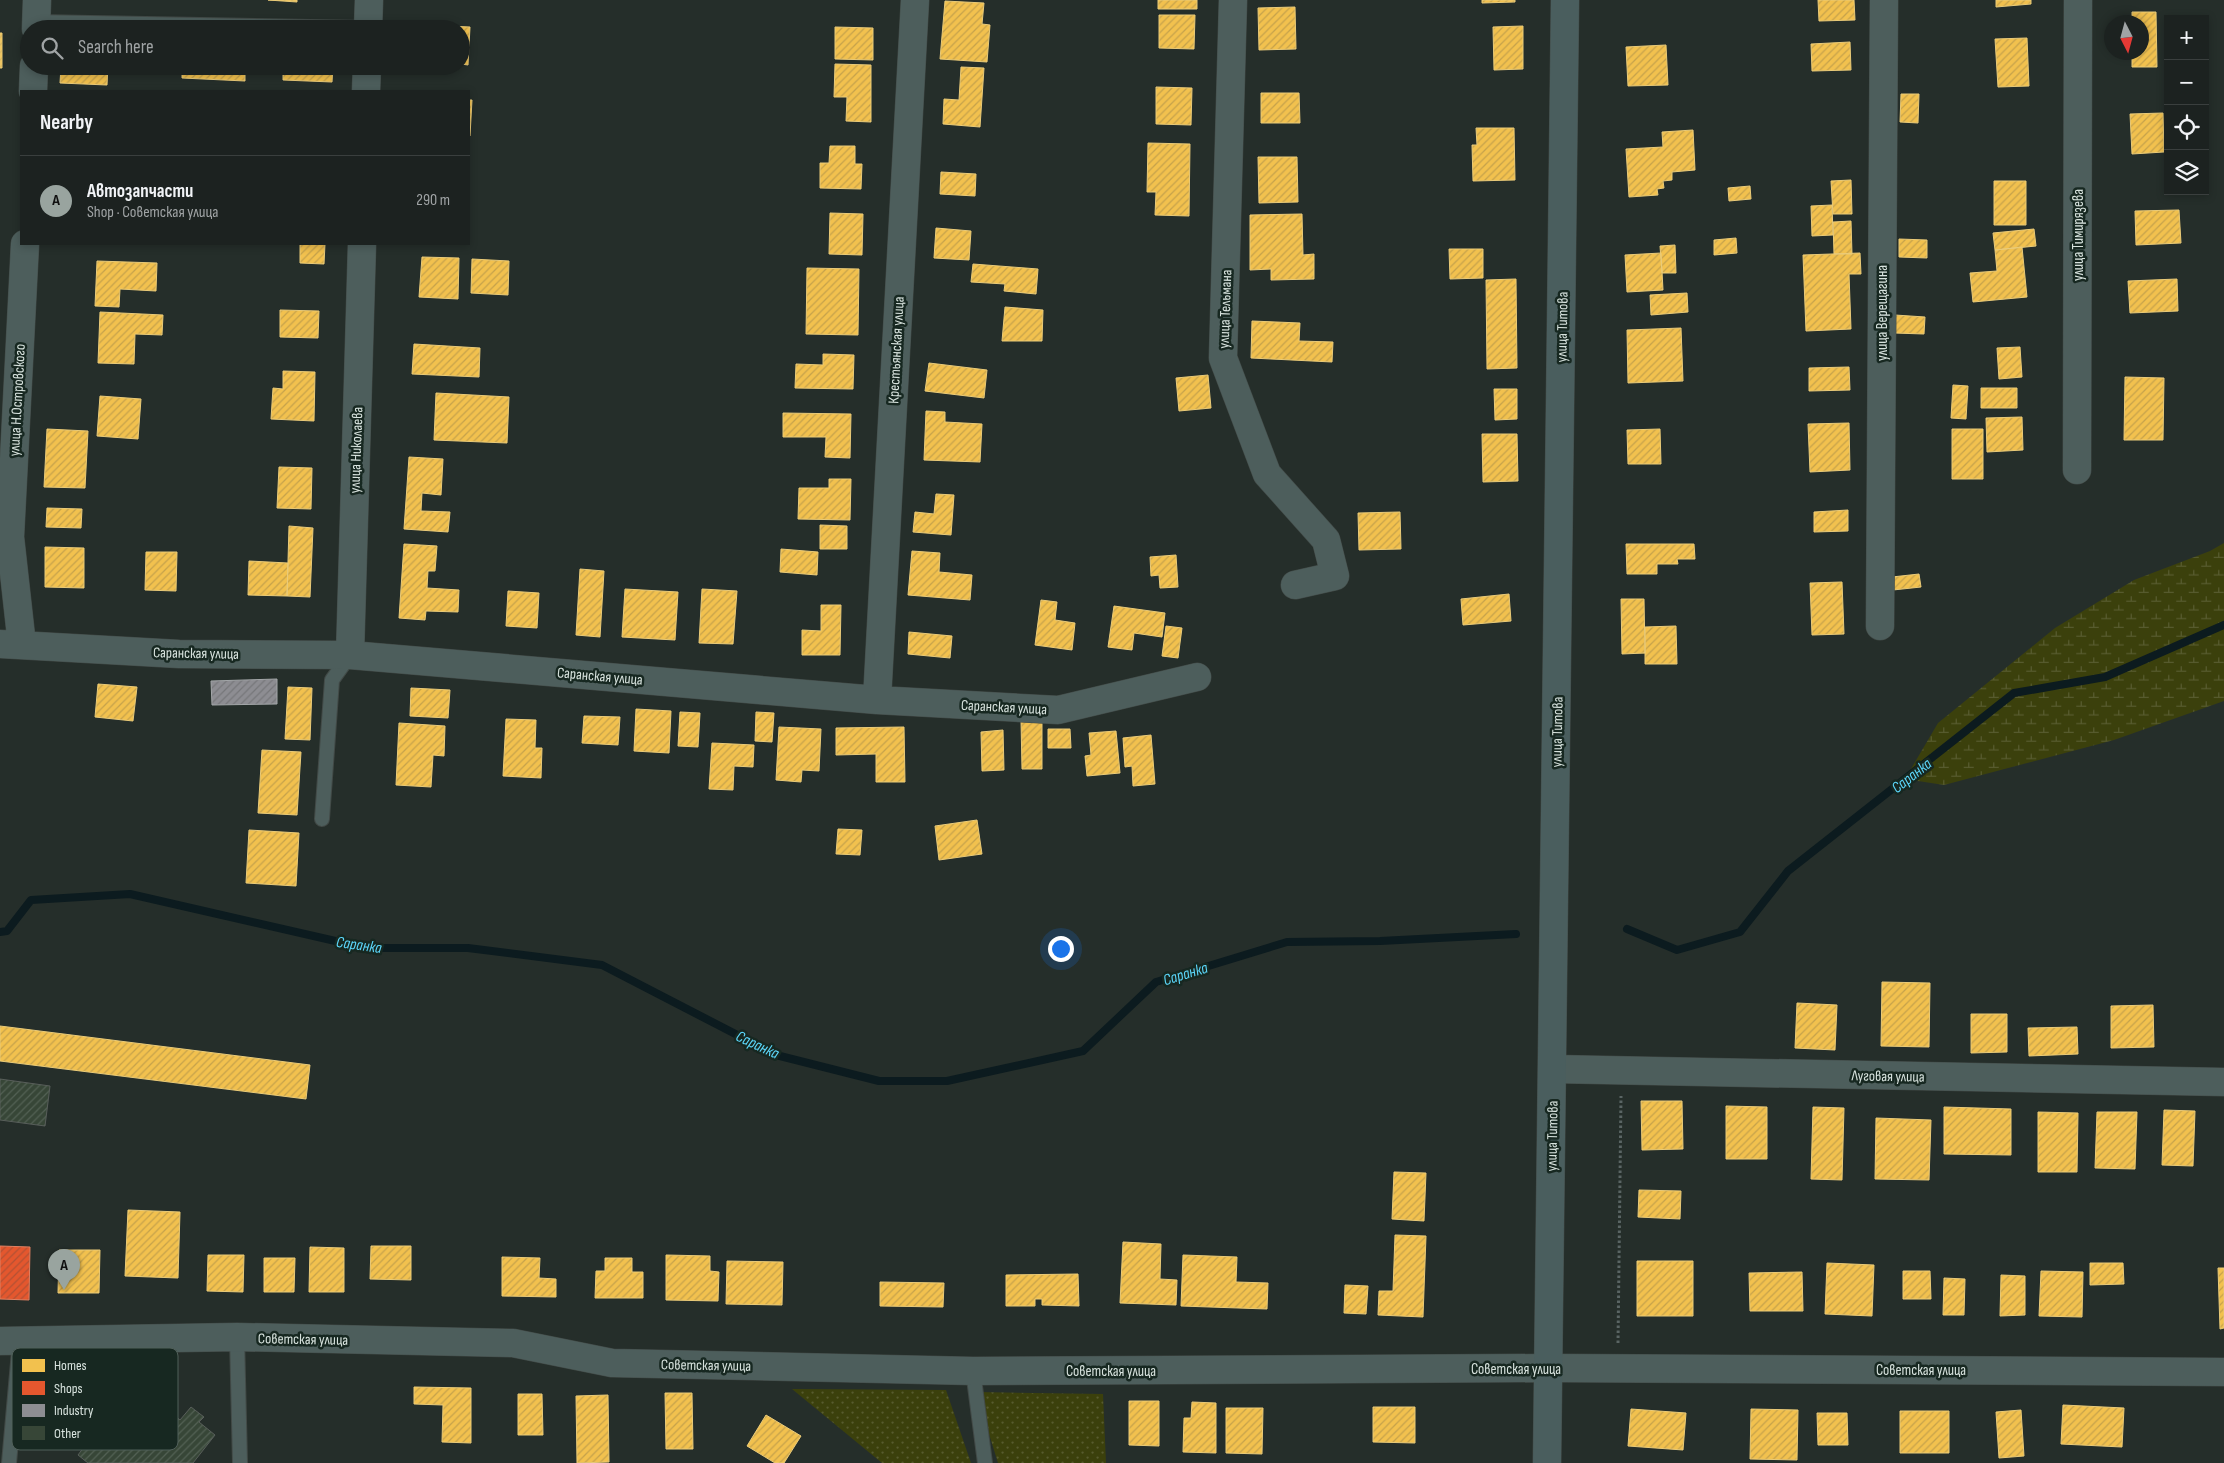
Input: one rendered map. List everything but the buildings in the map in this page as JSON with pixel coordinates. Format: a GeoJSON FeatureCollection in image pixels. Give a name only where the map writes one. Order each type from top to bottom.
{"type":"FeatureCollection","features":[{"type":"Feature","properties":{"kind":"main road","name":"улица Титова"},"geometry":{"type":"LineString","coordinates":[[1547,1463],[1565,0]]}},
{"type":"Feature","properties":{"kind":"street"},"geometry":{"type":"LineString","coordinates":[[368,20],[369,0]]}},
{"type":"Feature","properties":{"kind":"street","name":"Крестьянская улица"},"geometry":{"type":"LineString","coordinates":[[877,700],[915,0]]}},
{"type":"Feature","properties":{"kind":"street","name":"улица Тельмана"},"geometry":{"type":"LineString","coordinates":[[1233,0],[1224,358],[1267,474],[1326,540],[1335,576],[1295,585]]}},
{"type":"Feature","properties":{"kind":"street","name":"улица Верещагина"},"geometry":{"type":"LineString","coordinates":[[1880,626],[1884,0]]}},
{"type":"Feature","properties":{"kind":"street","name":"улица Тимирязева"},"geometry":{"type":"LineString","coordinates":[[2077,470],[2078,0]]}},
{"type":"Feature","properties":{"kind":"street"},"geometry":{"type":"LineString","coordinates":[[32,90],[33,75]]}},
{"type":"Feature","properties":{"kind":"street"},"geometry":{"type":"LineString","coordinates":[[366,90],[367,75]]}},
{"type":"Feature","properties":{"kind":"street","name":"улица Н.Островского"},"geometry":{"type":"LineString","coordinates":[[11,645],[10,537],[25,245]]}},
{"type":"Feature","properties":{"kind":"street","name":"улица Николаева"},"geometry":{"type":"LineString","coordinates":[[350,655],[362,245]]}},
{"type":"Feature","properties":{"kind":"street","name":"Саранская улица"},"geometry":{"type":"LineString","coordinates":[[11,645],[180,654],[350,655],[877,700],[1058,710],[1197,677]]}},
{"type":"Feature","properties":{"kind":"street","name":"Луговая улица"},"geometry":{"type":"LineString","coordinates":[[1553,1070],[2224,1082]]}},
{"type":"Feature","properties":{"kind":"street","name":"Советская улица"},"geometry":{"type":"LineString","coordinates":[[10,1340],[237,1337],[514,1343],[612,1363],[973,1371],[1549,1368],[2224,1372]]}},
{"type":"Feature","properties":{"kind":"lane"},"geometry":{"type":"LineString","coordinates":[[36,17],[127,20]]}},
{"type":"Feature","properties":{"kind":"lane"},"geometry":{"type":"LineString","coordinates":[[322,819],[332,680],[350,655]]}},
{"type":"Feature","properties":{"kind":"lane"},"geometry":{"type":"LineString","coordinates":[[237,1337],[240,1463]]}},
{"type":"Feature","properties":{"kind":"lane"},"geometry":{"type":"LineString","coordinates":[[9,1463],[10,1340]]}},
{"type":"Feature","properties":{"kind":"lane"},"geometry":{"type":"LineString","coordinates":[[973,1371],[985,1463]]}},
{"type":"Feature","properties":{"kind":"path"},"geometry":{"type":"LineString","coordinates":[[1618,1369],[1622,1071]]}},
{"type":"Feature","properties":{"kind":"green space"},"geometry":{"type":"Polygon","coordinates":[[[2224,543],[2224,701],[2114,740],[1944,785],[1905,779],[1938,723],[2055,628],[2134,580],[2210,551],[2224,543]]]}},
{"type":"Feature","properties":{"kind":"green space"},"geometry":{"type":"Polygon","coordinates":[[[792,1389],[946,1390],[971,1463],[882,1463],[792,1389]]]}},
{"type":"Feature","properties":{"kind":"green space"},"geometry":{"type":"Polygon","coordinates":[[[976,1392],[1103,1394],[1106,1463],[998,1463],[976,1392]]]}},
{"type":"Feature","properties":{"kind":"waterway","name":"Саранка"},"geometry":{"type":"LineString","coordinates":[[1627,929],[1677,950],[1740,932],[1788,871],[2014,693],[2105,677],[2224,625]]}},
{"type":"Feature","properties":{"kind":"waterway","name":"Саранка"},"geometry":{"type":"LineString","coordinates":[[0,932],[7,931],[31,900],[130,894],[366,948],[468,948],[602,965],[776,1055],[879,1081],[947,1081],[1083,1051],[1156,982],[1287,942],[1380,941],[1516,934]]}},
{"type":"Feature","properties":{"kind":"place","name":"Автозапчасти"},"geometry":{"type":"Point","coordinates":[64,1290]}}]}
